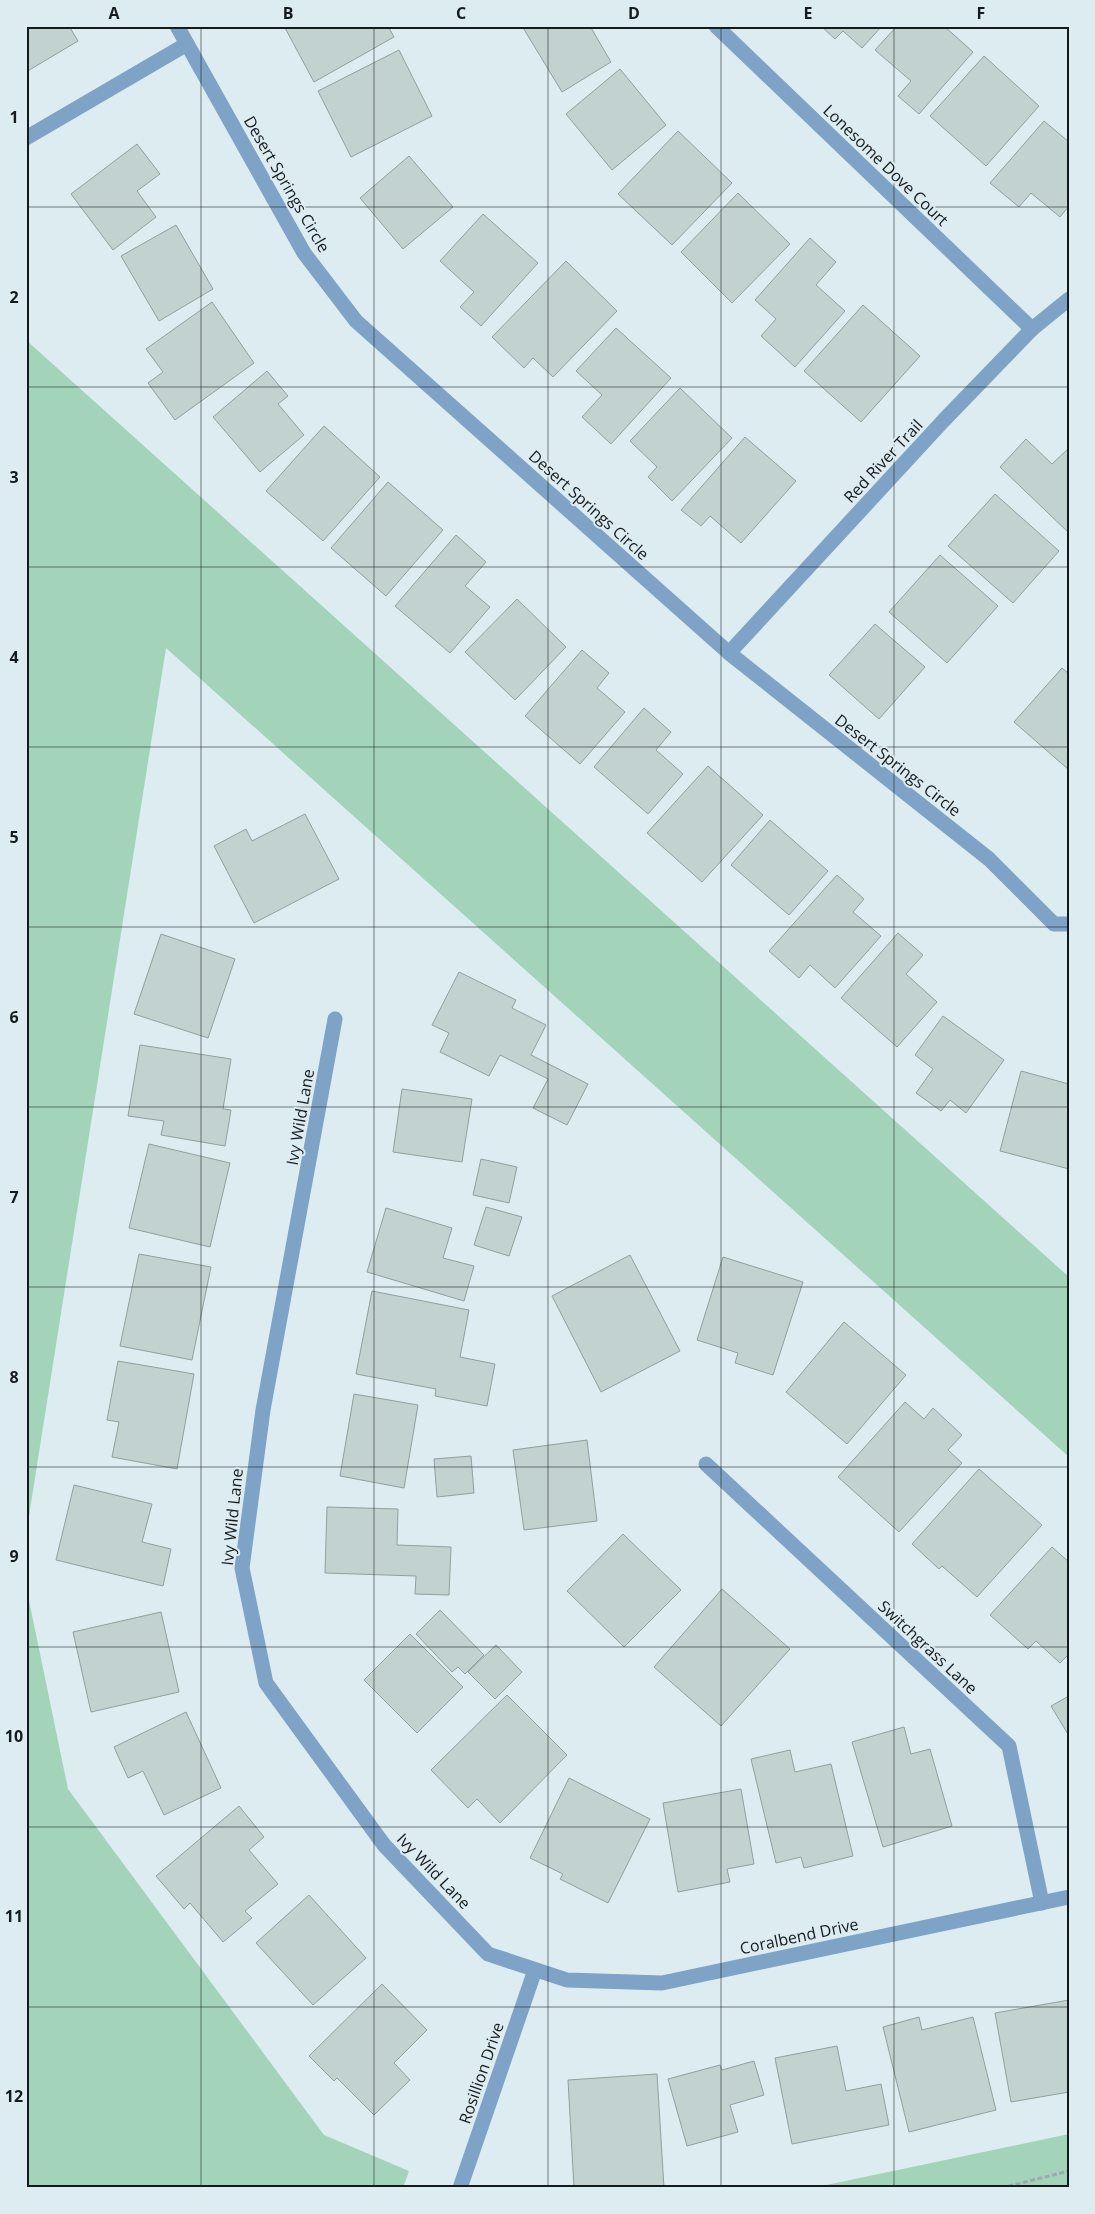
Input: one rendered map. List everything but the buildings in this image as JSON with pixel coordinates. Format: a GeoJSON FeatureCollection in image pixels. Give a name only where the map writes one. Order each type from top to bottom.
{"type":"FeatureCollection","features":[{"type":"Feature","properties":{"kind":"street","name":"Desert Springs Circle"},"geometry":{"type":"LineString","coordinates":[[178,26],[304,253],[356,320],[729,653],[989,859],[1054,924],[1069,924]]}},
{"type":"Feature","properties":{"kind":"street","name":"Lonesome Dove Court"},"geometry":{"type":"LineString","coordinates":[[716,26],[1032,329]]}},
{"type":"Feature","properties":{"kind":"street"},"geometry":{"type":"LineString","coordinates":[[26,138],[187,44]]}},
{"type":"Feature","properties":{"kind":"street","name":"Red River Trail"},"geometry":{"type":"LineString","coordinates":[[729,653],[944,420],[1032,329],[1069,298]]}},
{"type":"Feature","properties":{"kind":"street","name":"Ivy Wild Lane"},"geometry":{"type":"LineString","coordinates":[[336,1020],[263,1410],[242,1568],[244,1578],[266,1683],[384,1845],[488,1954],[535,1970]]}},
{"type":"Feature","properties":{"kind":"street","name":"Switchgrass Lane"},"geometry":{"type":"LineString","coordinates":[[706,1464],[1009,1746],[1042,1902]]}},
{"type":"Feature","properties":{"kind":"street","name":"Coralbend Drive"},"geometry":{"type":"LineString","coordinates":[[535,1970],[567,1980],[662,1983],[1069,1897]]}},
{"type":"Feature","properties":{"kind":"street","name":"Rosillion Drive"},"geometry":{"type":"LineString","coordinates":[[460,2188],[535,1970]]}},
{"type":"Feature","properties":{"kind":"path"},"geometry":{"type":"LineString","coordinates":[[1001,2188],[1069,2171]]}},
{"type":"Feature","properties":{"kind":"green space"},"geometry":{"type":"Polygon","coordinates":[[[26,340],[1069,1277],[1069,1457],[166,648],[26,1535],[26,340]]]}},
{"type":"Feature","properties":{"kind":"green space"},"geometry":{"type":"Polygon","coordinates":[[[26,1586],[68,1789],[324,2135],[409,2171],[403,2188],[26,2188],[26,1586]]]}},
{"type":"Feature","properties":{"kind":"green space"},"geometry":{"type":"Polygon","coordinates":[[[1069,2134],[1069,2188],[812,2188],[1069,2134]]]}}]}
